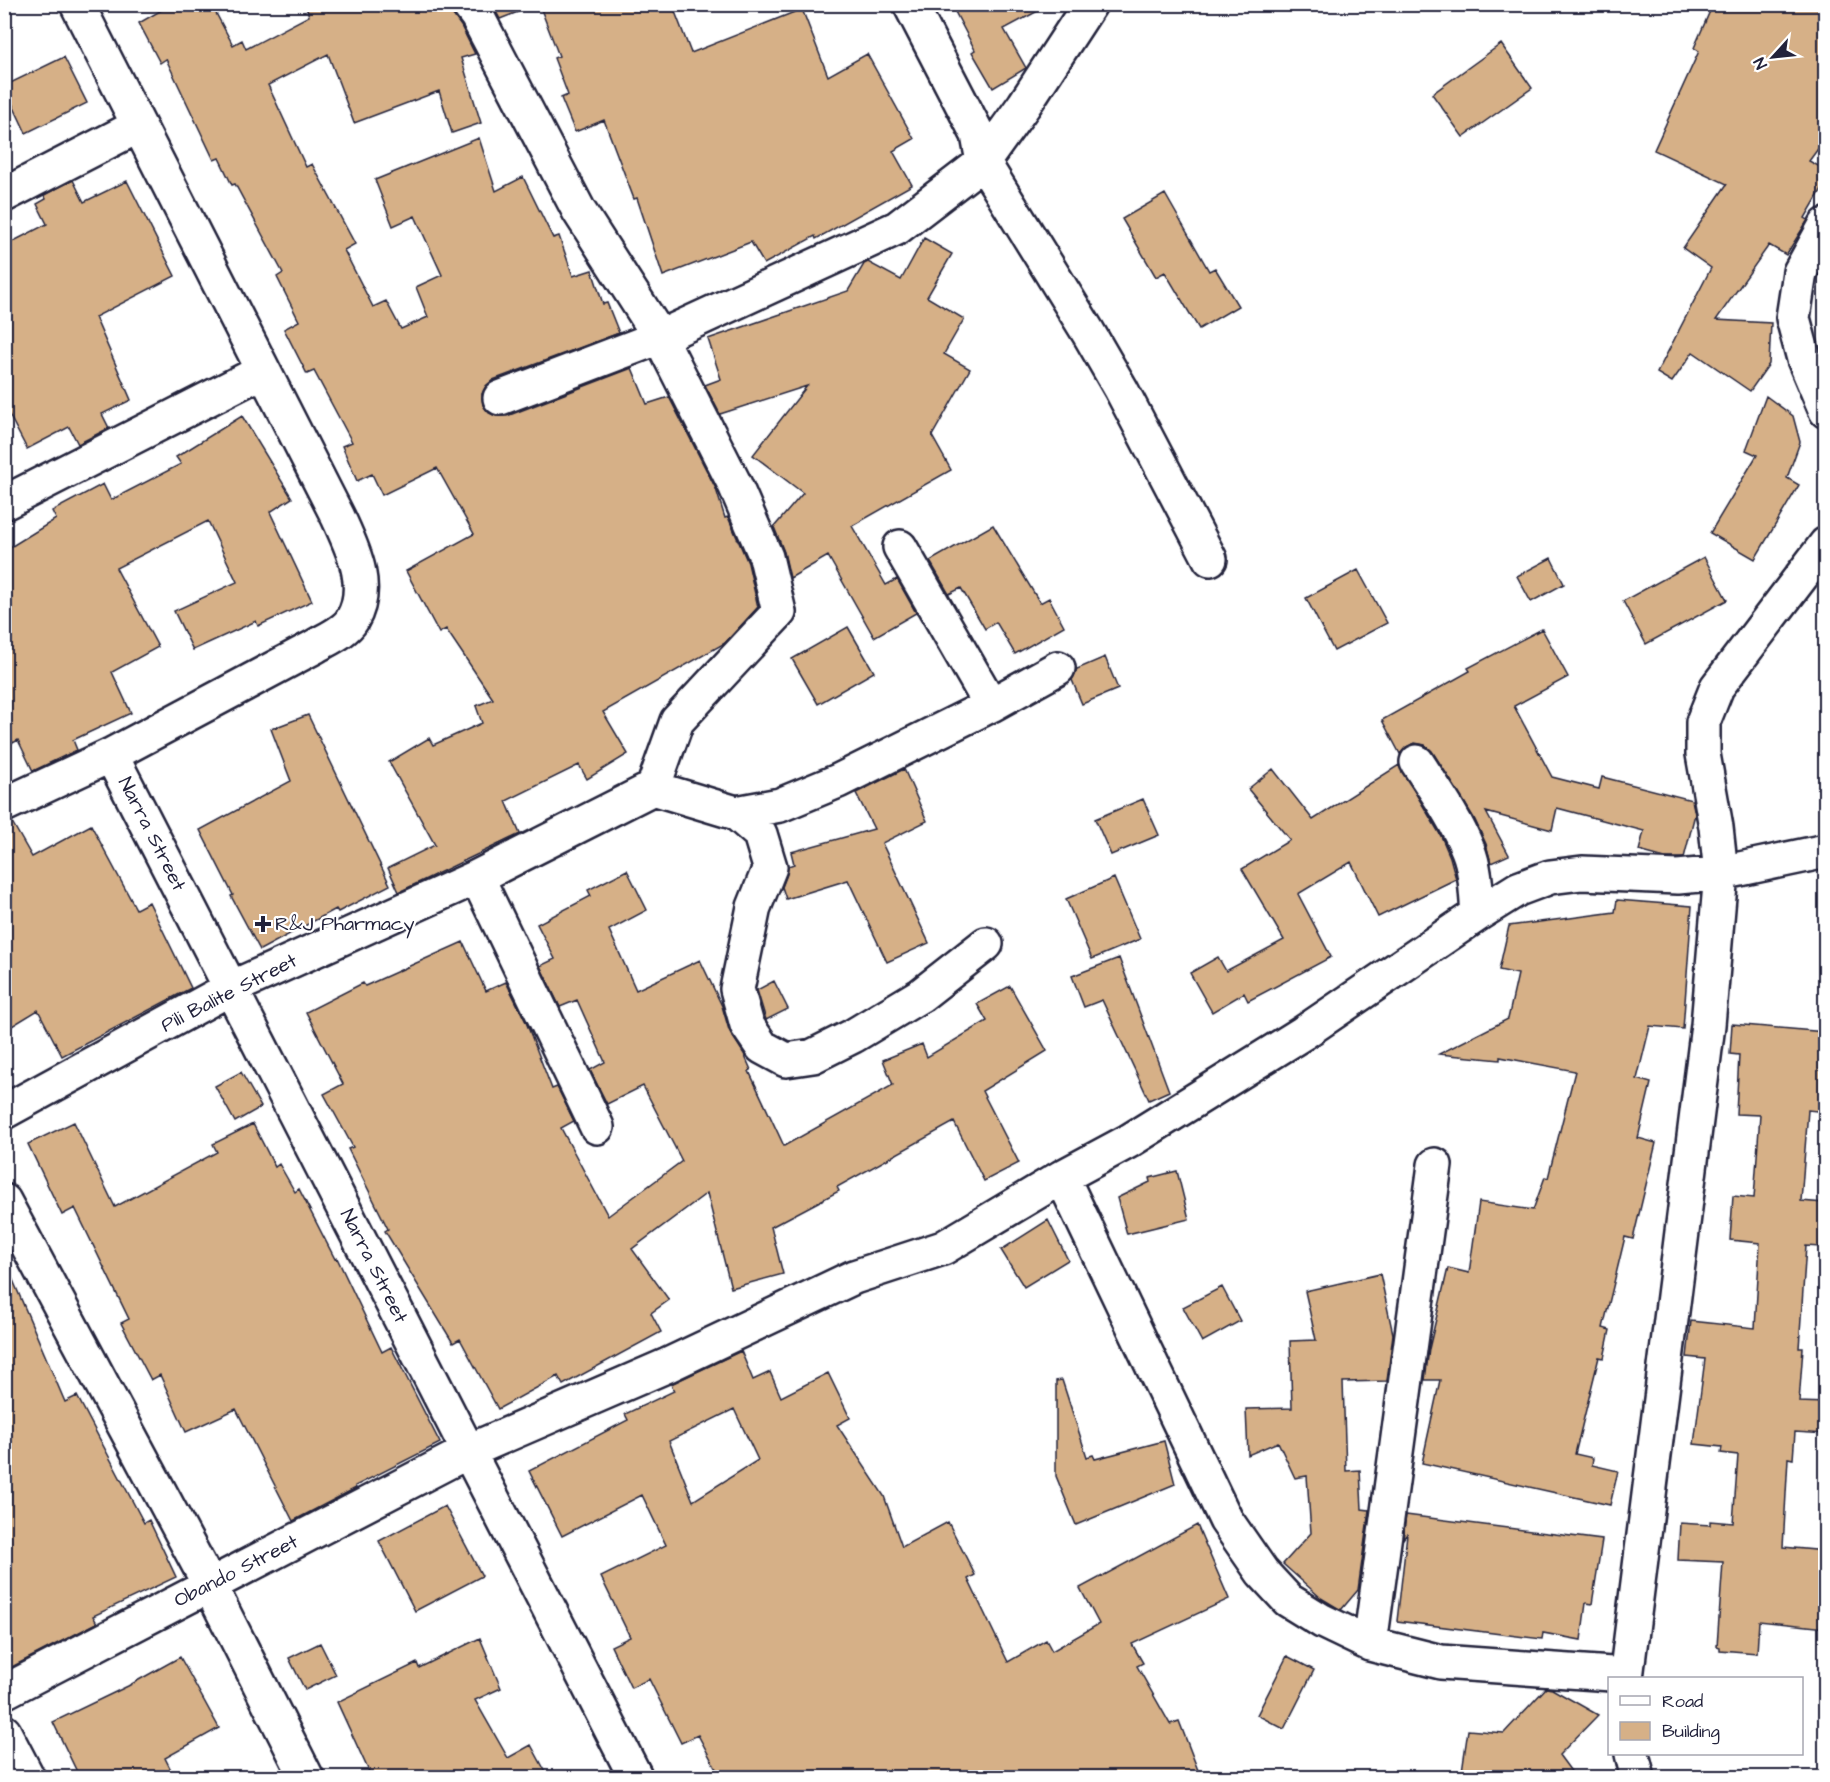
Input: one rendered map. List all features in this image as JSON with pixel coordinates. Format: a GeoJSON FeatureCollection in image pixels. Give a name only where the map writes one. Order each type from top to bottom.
{"type":"FeatureCollection","features":[{"type":"Feature","properties":{"kind":"street"},"geometry":{"type":"LineString","coordinates":[[4,805],[111,755],[314,647],[338,633],[352,621],[360,599],[360,576],[352,547],[77,4]]}},
{"type":"Feature","properties":{"kind":"street"},"geometry":{"type":"LineString","coordinates":[[468,4],[477,16],[579,212],[660,337],[735,485],[766,557],[779,612],[677,721],[653,788],[736,813],[760,834],[770,867],[754,907],[737,989],[747,1025],[762,1047],[786,1060],[813,1056],[853,1036],[921,994],[962,965],[986,944]]}},
{"type":"Feature","properties":{"kind":"street"},"geometry":{"type":"LineString","coordinates":[[910,4],[978,135],[983,162],[1105,360],[1210,559]]}},
{"type":"Feature","properties":{"kind":"street"},"geometry":{"type":"LineString","coordinates":[[500,398],[660,337],[897,228],[983,162],[1024,105],[1090,4]]}},
{"type":"Feature","properties":{"kind":"street"},"geometry":{"type":"LineString","coordinates":[[4,195],[138,126]]}},
{"type":"Feature","properties":{"kind":"street"},"geometry":{"type":"LineString","coordinates":[[1826,225],[1800,272],[1793,318],[1804,359],[1826,411]]}},
{"type":"Feature","properties":{"kind":"street"},"geometry":{"type":"LineString","coordinates":[[4,503],[263,371]]}},
{"type":"Feature","properties":{"kind":"street"},"geometry":{"type":"LineString","coordinates":[[1062,1177],[1226,1520],[1262,1572],[1288,1600],[1322,1622],[1370,1644],[1441,1662],[1626,1677],[1708,1025],[1720,873],[1716,827],[1703,754],[1703,722],[1717,687],[1826,544]]}},
{"type":"Feature","properties":{"kind":"street"},"geometry":{"type":"LineString","coordinates":[[900,547],[991,705]]}},
{"type":"Feature","properties":{"kind":"street"},"geometry":{"type":"LineString","coordinates":[[736,813],[780,805],[838,781],[991,705],[1058,668]]}},
{"type":"Feature","properties":{"kind":"street","name":"Narra Street"},"geometry":{"type":"LineString","coordinates":[[111,755],[636,1778]]}},
{"type":"Feature","properties":{"kind":"street"},"geometry":{"type":"LineString","coordinates":[[1417,762],[1455,821],[1468,851],[1475,879],[1478,914]]}},
{"type":"Feature","properties":{"kind":"street","name":"Pili Balite Street"},"geometry":{"type":"LineString","coordinates":[[4,1112],[231,988],[477,877],[653,788]]}},
{"type":"Feature","properties":{"kind":"street","name":"Obando Street"},"geometry":{"type":"LineString","coordinates":[[4,1692],[469,1451],[668,1365],[854,1278],[943,1248],[1062,1177],[1129,1141],[1303,1033],[1478,914],[1518,890],[1550,877],[1582,873],[1678,877],[1720,873],[1826,851]]}},
{"type":"Feature","properties":{"kind":"street"},"geometry":{"type":"LineString","coordinates":[[477,877],[597,1127]]}},
{"type":"Feature","properties":{"kind":"street"},"geometry":{"type":"LineString","coordinates":[[1370,1644],[1435,1165]]}},
{"type":"Feature","properties":{"kind":"street"},"geometry":{"type":"LineString","coordinates":[[4,1202],[209,1584],[307,1778]]}},
{"type":"Feature","properties":{"kind":"street"},"geometry":{"type":"LineString","coordinates":[[4,1732],[28,1778]]}},
{"type":"Feature","properties":{"kind":"street"},"geometry":{"type":"LineString","coordinates":[[1632,1755],[1638,1778]]}},
{"type":"Feature","properties":{"kind":"building"},"geometry":{"type":"Polygon","coordinates":[[[172,4],[211,4],[233,45],[242,40],[246,49],[309,16],[305,4],[450,4],[453,15],[475,54],[461,58],[481,123],[452,133],[439,91],[354,123],[328,54],[268,85],[306,167],[312,164],[355,244],[344,250],[373,307],[386,301],[401,329],[428,317],[416,287],[442,275],[415,216],[393,226],[375,180],[479,138],[496,191],[523,177],[553,238],[559,236],[573,276],[592,270],[603,304],[607,303],[619,333],[493,380],[482,394],[483,405],[489,413],[496,416],[507,416],[632,368],[647,404],[669,397],[716,489],[725,518],[728,517],[748,563],[758,607],[725,643],[603,712],[628,754],[587,779],[579,765],[506,801],[520,834],[399,892],[388,868],[435,845],[389,762],[429,738],[433,745],[482,723],[476,706],[493,699],[446,629],[439,633],[406,571],[474,534],[437,468],[382,495],[372,474],[357,481],[342,446],[352,442],[314,371],[307,374],[284,329],[299,321],[277,277],[283,273],[235,184],[232,185],[219,158],[214,160],[166,59],[160,63],[139,23],[172,4]]]}},
{"type":"Feature","properties":{"kind":"building"},"geometry":{"type":"Polygon","coordinates":[[[492,4],[532,4],[533,6],[500,19],[492,4]]]}},
{"type":"Feature","properties":{"kind":"building"},"geometry":{"type":"Polygon","coordinates":[[[539,4],[672,4],[691,53],[802,9],[828,76],[867,54],[914,139],[893,151],[912,185],[816,239],[815,236],[764,264],[751,242],[663,276],[637,198],[634,199],[604,120],[575,132],[561,98],[568,95],[554,58],[559,56],[539,4]]]}},
{"type":"Feature","properties":{"kind":"building"},"geometry":{"type":"Polygon","coordinates":[[[951,4],[1051,4],[1004,29],[1026,68],[993,88],[972,52],[975,50],[951,4]]]}},
{"type":"Feature","properties":{"kind":"building"},"geometry":{"type":"Polygon","coordinates":[[[1713,4],[1826,4],[1826,138],[1809,161],[1826,170],[1826,182],[1805,218],[1808,220],[1786,255],[1769,245],[1716,320],[1771,323],[1769,364],[1750,391],[1693,352],[1672,382],[1657,373],[1711,268],[1683,248],[1727,184],[1654,150],[1699,51],[1694,48],[1713,4]]]}},
{"type":"Feature","properties":{"kind":"building"},"geometry":{"type":"Polygon","coordinates":[[[1501,44],[1532,88],[1463,137],[1432,94],[1501,44]]]}},
{"type":"Feature","properties":{"kind":"building"},"geometry":{"type":"Polygon","coordinates":[[[64,57],[87,103],[26,133],[4,86],[64,57]]]}},
{"type":"Feature","properties":{"kind":"building"},"geometry":{"type":"Polygon","coordinates":[[[73,180],[84,202],[127,181],[175,276],[95,317],[131,400],[102,414],[109,428],[78,444],[69,427],[27,449],[4,405],[4,246],[47,224],[37,204],[46,199],[44,195],[73,180]]]}},
{"type":"Feature","properties":{"kind":"building"},"geometry":{"type":"Polygon","coordinates":[[[1165,194],[1209,271],[1215,268],[1238,306],[1199,329],[1165,272],[1156,277],[1122,219],[1165,194]]]}},
{"type":"Feature","properties":{"kind":"building"},"geometry":{"type":"Polygon","coordinates":[[[924,238],[952,254],[927,297],[964,319],[944,354],[970,369],[932,436],[951,470],[852,526],[886,585],[897,579],[916,613],[874,637],[828,556],[790,578],[784,552],[774,527],[803,493],[753,455],[807,386],[720,414],[705,385],[721,379],[708,339],[848,291],[864,264],[868,262],[901,280],[924,238]]]}},
{"type":"Feature","properties":{"kind":"building"},"geometry":{"type":"Polygon","coordinates":[[[1766,396],[1793,416],[1800,442],[1787,478],[1799,485],[1755,559],[1710,533],[1757,455],[1746,450],[1766,396]]]}},
{"type":"Feature","properties":{"kind":"building"},"geometry":{"type":"Polygon","coordinates":[[[242,416],[292,498],[270,512],[312,601],[258,626],[256,621],[193,650],[174,611],[237,582],[208,521],[116,568],[158,647],[112,672],[131,713],[73,740],[77,750],[33,771],[18,740],[13,743],[4,727],[4,551],[56,519],[52,511],[103,484],[111,500],[181,464],[176,457],[242,416]]]}},
{"type":"Feature","properties":{"kind":"building"},"geometry":{"type":"Polygon","coordinates":[[[993,525],[1040,603],[1049,598],[1064,626],[1015,654],[996,622],[985,629],[961,588],[949,594],[930,561],[993,525]]]}},
{"type":"Feature","properties":{"kind":"building"},"geometry":{"type":"Polygon","coordinates":[[[1704,557],[1727,600],[1646,644],[1623,601],[1704,557]]]}},
{"type":"Feature","properties":{"kind":"building"},"geometry":{"type":"Polygon","coordinates":[[[1551,558],[1564,584],[1531,602],[1517,576],[1551,558]]]}},
{"type":"Feature","properties":{"kind":"building"},"geometry":{"type":"Polygon","coordinates":[[[1358,570],[1387,623],[1334,651],[1306,598],[1358,570]]]}},
{"type":"Feature","properties":{"kind":"building"},"geometry":{"type":"Polygon","coordinates":[[[848,627],[874,672],[818,704],[792,659],[848,627]]]}},
{"type":"Feature","properties":{"kind":"building"},"geometry":{"type":"Polygon","coordinates":[[[1542,629],[1568,677],[1514,706],[1552,777],[1599,789],[1602,777],[1692,800],[1695,814],[1684,858],[1665,858],[1639,851],[1644,831],[1557,808],[1552,830],[1486,812],[1509,855],[1491,863],[1486,844],[1474,818],[1432,751],[1425,745],[1415,743],[1406,747],[1400,754],[1382,720],[1470,671],[1468,668],[1542,629]]]}},
{"type":"Feature","properties":{"kind":"building"},"geometry":{"type":"Polygon","coordinates":[[[1105,657],[1118,689],[1082,704],[1072,680],[1077,669],[1105,657]]]}},
{"type":"Feature","properties":{"kind":"building"},"geometry":{"type":"Polygon","coordinates":[[[308,715],[390,885],[338,912],[336,909],[260,950],[200,830],[291,781],[271,729],[308,715]]]}},
{"type":"Feature","properties":{"kind":"building"},"geometry":{"type":"Polygon","coordinates":[[[1399,765],[1441,836],[1456,879],[1378,917],[1351,862],[1298,894],[1331,957],[1248,1001],[1244,993],[1212,1012],[1190,973],[1218,957],[1226,971],[1284,940],[1242,869],[1290,840],[1248,789],[1273,769],[1313,820],[1399,765]]]}},
{"type":"Feature","properties":{"kind":"building"},"geometry":{"type":"Polygon","coordinates":[[[904,769],[927,821],[882,843],[929,943],[887,962],[848,880],[786,899],[782,887],[788,866],[794,864],[791,852],[874,829],[856,793],[904,769]]]}},
{"type":"Feature","properties":{"kind":"building"},"geometry":{"type":"Polygon","coordinates":[[[1143,799],[1159,835],[1111,855],[1095,819],[1143,799]]]}},
{"type":"Feature","properties":{"kind":"building"},"geometry":{"type":"Polygon","coordinates":[[[12,822],[32,857],[91,825],[136,909],[149,902],[191,988],[62,1056],[38,1010],[4,1031],[4,823],[12,822]]]}},
{"type":"Feature","properties":{"kind":"building"},"geometry":{"type":"Polygon","coordinates":[[[627,870],[647,910],[609,930],[636,990],[700,960],[722,1006],[729,1030],[744,1054],[751,1070],[749,1071],[784,1146],[893,1085],[883,1060],[922,1044],[927,1057],[987,1021],[977,1004],[1010,986],[1047,1051],[982,1091],[1019,1163],[984,1181],[954,1122],[837,1187],[839,1191],[771,1227],[783,1274],[731,1288],[707,1193],[632,1249],[669,1300],[651,1313],[661,1332],[563,1385],[558,1376],[498,1409],[460,1339],[453,1343],[385,1231],[388,1229],[348,1149],[353,1147],[324,1094],[343,1084],[306,1012],[363,983],[365,986],[463,942],[486,991],[506,982],[526,1022],[552,1089],[557,1087],[574,1121],[561,1128],[608,1216],[682,1161],[643,1086],[607,1104],[590,1070],[605,1062],[577,1000],[560,1007],[540,966],[555,959],[537,924],[591,896],[588,890],[627,870]]]}},
{"type":"Feature","properties":{"kind":"building"},"geometry":{"type":"Polygon","coordinates":[[[1114,878],[1140,939],[1092,959],[1066,899],[1114,878]]]}},
{"type":"Feature","properties":{"kind":"building"},"geometry":{"type":"Polygon","coordinates":[[[1617,900],[1692,906],[1683,1029],[1650,1026],[1637,1079],[1651,1083],[1638,1138],[1656,1143],[1633,1239],[1625,1237],[1603,1328],[1610,1330],[1604,1358],[1599,1357],[1575,1454],[1593,1458],[1592,1465],[1618,1471],[1610,1505],[1422,1463],[1440,1380],[1425,1380],[1429,1349],[1448,1268],[1469,1273],[1479,1202],[1533,1210],[1545,1177],[1548,1178],[1575,1071],[1500,1057],[1500,1060],[1439,1054],[1508,1019],[1518,974],[1499,970],[1509,926],[1615,912],[1617,900]]]}},
{"type":"Feature","properties":{"kind":"building"},"geometry":{"type":"Polygon","coordinates":[[[1119,958],[1169,1091],[1149,1100],[1102,1000],[1084,1007],[1072,976],[1119,958]]]}},
{"type":"Feature","properties":{"kind":"building"},"geometry":{"type":"Polygon","coordinates":[[[774,981],[788,1009],[766,1020],[757,990],[774,981]]]}},
{"type":"Feature","properties":{"kind":"building"},"geometry":{"type":"Polygon","coordinates":[[[1732,1024],[1825,1032],[1822,1073],[1826,1074],[1826,1112],[1808,1110],[1801,1201],[1824,1203],[1820,1247],[1806,1246],[1799,1348],[1803,1348],[1799,1402],[1826,1403],[1826,1434],[1795,1432],[1793,1459],[1788,1458],[1783,1547],[1826,1551],[1826,1628],[1759,1621],[1757,1653],[1720,1650],[1717,1646],[1723,1562],[1678,1560],[1680,1523],[1710,1525],[1710,1521],[1733,1523],[1738,1455],[1721,1453],[1722,1447],[1694,1444],[1705,1359],[1687,1357],[1691,1321],[1755,1328],[1760,1243],[1730,1240],[1733,1196],[1754,1198],[1760,1115],[1736,1114],[1739,1055],[1730,1054],[1732,1024]]]}},
{"type":"Feature","properties":{"kind":"building"},"geometry":{"type":"Polygon","coordinates":[[[241,1072],[261,1107],[235,1122],[215,1086],[241,1072]]]}},
{"type":"Feature","properties":{"kind":"building"},"geometry":{"type":"Polygon","coordinates":[[[74,1122],[115,1207],[217,1152],[213,1144],[253,1124],[275,1167],[279,1164],[295,1192],[299,1189],[335,1259],[337,1258],[382,1352],[391,1347],[440,1443],[355,1486],[356,1488],[293,1521],[236,1409],[186,1432],[160,1375],[151,1380],[121,1323],[129,1319],[75,1208],[62,1215],[28,1144],[74,1122]]]}},
{"type":"Feature","properties":{"kind":"building"},"geometry":{"type":"Polygon","coordinates":[[[1177,1171],[1189,1219],[1127,1234],[1117,1198],[1150,1182],[1149,1178],[1177,1171]]]}},
{"type":"Feature","properties":{"kind":"building"},"geometry":{"type":"Polygon","coordinates":[[[1048,1220],[1068,1260],[1024,1287],[1001,1250],[1048,1220]]]}},
{"type":"Feature","properties":{"kind":"building"},"geometry":{"type":"Polygon","coordinates":[[[4,1259],[65,1402],[77,1396],[144,1523],[149,1520],[176,1577],[93,1616],[97,1623],[4,1671],[4,1259]]]}},
{"type":"Feature","properties":{"kind":"building"},"geometry":{"type":"Polygon","coordinates":[[[1380,1274],[1393,1334],[1387,1381],[1343,1382],[1346,1471],[1360,1470],[1362,1509],[1369,1510],[1358,1590],[1341,1610],[1321,1598],[1283,1564],[1311,1533],[1307,1476],[1295,1478],[1278,1442],[1248,1455],[1246,1409],[1292,1408],[1290,1341],[1316,1340],[1305,1291],[1380,1274]]]}},
{"type":"Feature","properties":{"kind":"building"},"geometry":{"type":"Polygon","coordinates":[[[1222,1287],[1240,1321],[1202,1342],[1183,1307],[1222,1287]]]}},
{"type":"Feature","properties":{"kind":"building"},"geometry":{"type":"Polygon","coordinates":[[[741,1351],[753,1380],[770,1372],[781,1397],[828,1373],[850,1418],[837,1425],[884,1496],[902,1547],[948,1522],[975,1575],[968,1579],[1008,1662],[1046,1640],[1052,1651],[1099,1624],[1080,1588],[1197,1525],[1229,1599],[1132,1644],[1143,1663],[1137,1666],[1170,1724],[1179,1721],[1201,1778],[721,1778],[698,1735],[681,1743],[649,1679],[631,1688],[611,1646],[630,1637],[601,1577],[666,1545],[642,1495],[562,1536],[529,1471],[628,1420],[625,1414],[674,1391],[671,1384],[741,1351]],[[734,1409],[669,1441],[693,1501],[758,1460],[734,1409]]]}},
{"type":"Feature","properties":{"kind":"building"},"geometry":{"type":"Polygon","coordinates":[[[1062,1380],[1087,1457],[1093,1455],[1095,1459],[1164,1441],[1175,1484],[1076,1525],[1056,1476],[1056,1381],[1062,1380]]]}},
{"type":"Feature","properties":{"kind":"building"},"geometry":{"type":"Polygon","coordinates":[[[445,1506],[482,1576],[415,1611],[379,1541],[445,1506]]]}},
{"type":"Feature","properties":{"kind":"building"},"geometry":{"type":"Polygon","coordinates":[[[1406,1515],[1602,1540],[1592,1604],[1586,1603],[1581,1640],[1543,1633],[1542,1639],[1397,1621],[1407,1534],[1403,1539],[1406,1515]]]}},
{"type":"Feature","properties":{"kind":"building"},"geometry":{"type":"Polygon","coordinates":[[[480,1638],[501,1688],[475,1700],[508,1758],[531,1745],[549,1778],[372,1778],[337,1702],[417,1663],[419,1668],[480,1638]]]}},
{"type":"Feature","properties":{"kind":"building"},"geometry":{"type":"Polygon","coordinates":[[[320,1643],[336,1675],[305,1690],[289,1658],[320,1643]]]}},
{"type":"Feature","properties":{"kind":"building"},"geometry":{"type":"Polygon","coordinates":[[[1287,1656],[1314,1670],[1284,1729],[1257,1715],[1287,1656]]]}},
{"type":"Feature","properties":{"kind":"building"},"geometry":{"type":"Polygon","coordinates":[[[180,1657],[219,1728],[165,1758],[175,1778],[80,1778],[53,1722],[128,1686],[180,1657]]]}},
{"type":"Feature","properties":{"kind":"building"},"geometry":{"type":"Polygon","coordinates":[[[1546,1688],[1552,1689],[1598,1715],[1559,1755],[1576,1778],[1461,1778],[1468,1730],[1504,1733],[1546,1688]]]}},
{"type":"Feature","properties":{"kind":"place","name":"R&J Pharmacy"},"geometry":{"type":"Point","coordinates":[263,924]}}]}
